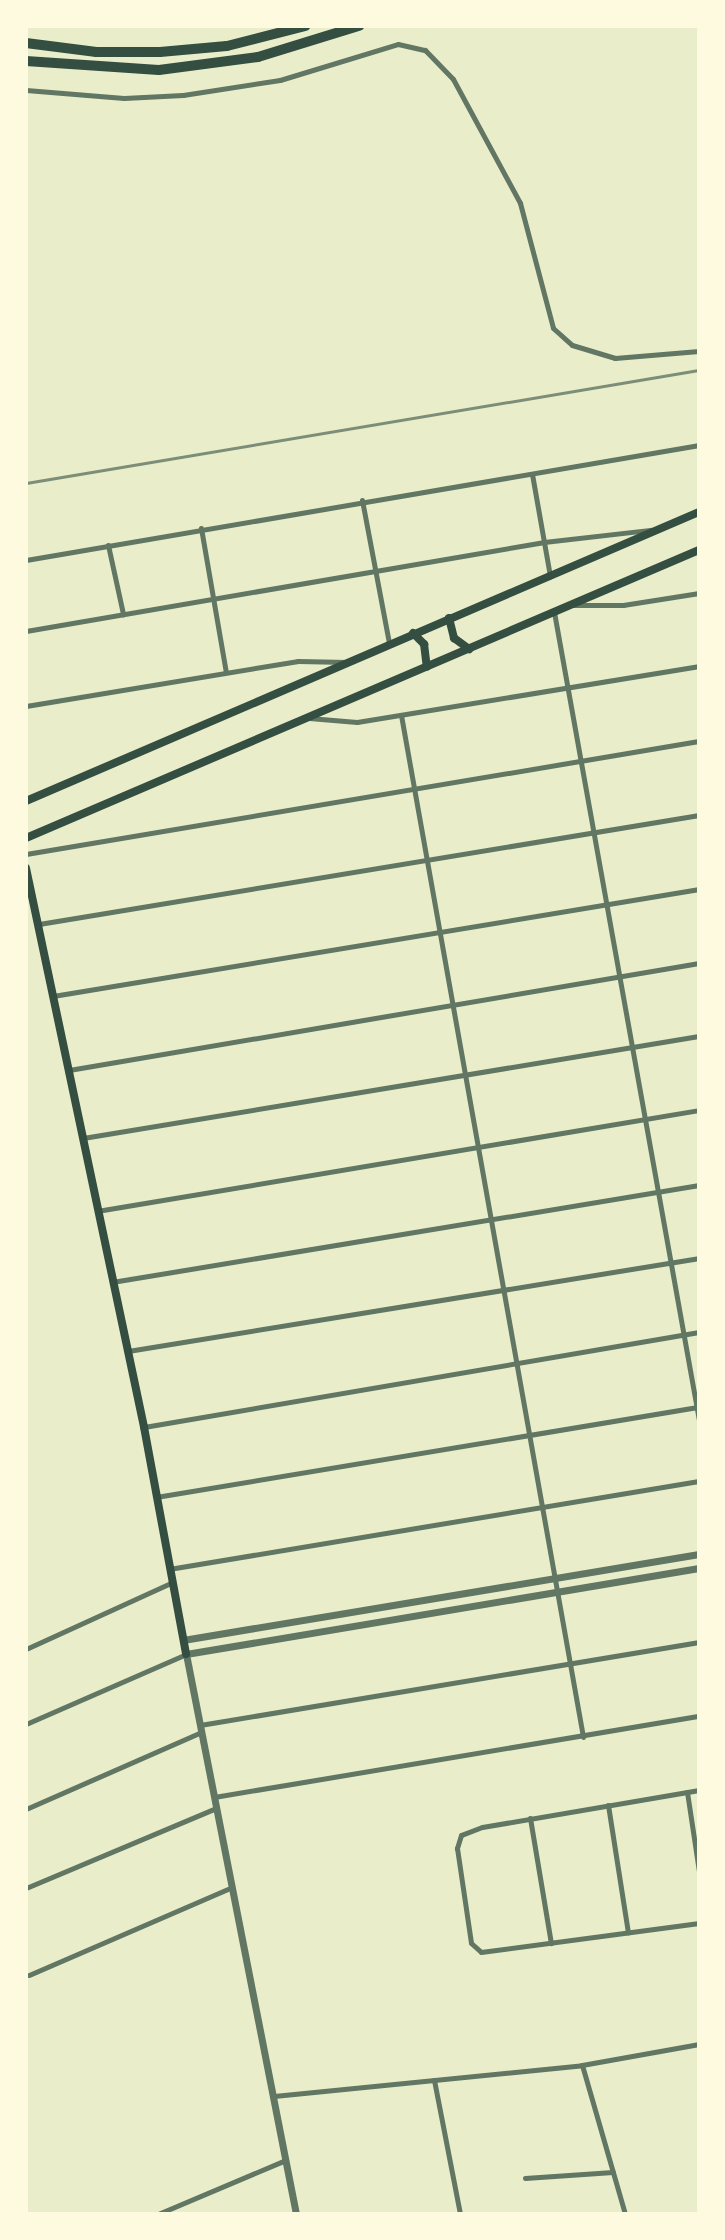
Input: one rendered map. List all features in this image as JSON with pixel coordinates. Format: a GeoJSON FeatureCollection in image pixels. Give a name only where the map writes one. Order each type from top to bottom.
{"type":"FeatureCollection","features":[{"type":"Feature","properties":{"kind":"highway"},"geometry":{"type":"LineString","coordinates":[[26,43],[96,52],[160,52],[227,46],[305,26]]}},
{"type":"Feature","properties":{"kind":"highway"},"geometry":{"type":"LineString","coordinates":[[26,61],[159,70],[258,57],[359,26]]}},
{"type":"Feature","properties":{"kind":"main road"},"geometry":{"type":"LineString","coordinates":[[26,801],[699,512]]}},
{"type":"Feature","properties":{"kind":"main road"},"geometry":{"type":"LineString","coordinates":[[26,838],[699,550]]}},
{"type":"Feature","properties":{"kind":"main road"},"geometry":{"type":"LineString","coordinates":[[449,618],[454,638],[469,649]]}},
{"type":"Feature","properties":{"kind":"main road"},"geometry":{"type":"LineString","coordinates":[[413,633],[424,644],[427,667]]}},
{"type":"Feature","properties":{"kind":"main road"},"geometry":{"type":"LineString","coordinates":[[26,868],[144,1427],[186,1654]]}},
{"type":"Feature","properties":{"kind":"street"},"geometry":{"type":"LineString","coordinates":[[26,90],[124,98],[183,95],[280,80],[398,44],[425,50],[453,79],[520,203],[553,328],[572,345],[615,358],[699,351]]}},
{"type":"Feature","properties":{"kind":"street"},"geometry":{"type":"LineString","coordinates":[[26,560],[362,500],[699,445]]}},
{"type":"Feature","properties":{"kind":"street"},"geometry":{"type":"LineString","coordinates":[[532,474],[550,576]]}},
{"type":"Feature","properties":{"kind":"street"},"geometry":{"type":"LineString","coordinates":[[362,500],[389,643]]}},
{"type":"Feature","properties":{"kind":"street"},"geometry":{"type":"LineString","coordinates":[[201,528],[226,672]]}},
{"type":"Feature","properties":{"kind":"street"},"geometry":{"type":"LineString","coordinates":[[26,631],[544,542],[659,529]]}},
{"type":"Feature","properties":{"kind":"street"},"geometry":{"type":"LineString","coordinates":[[108,545],[123,614]]}},
{"type":"Feature","properties":{"kind":"street"},"geometry":{"type":"LineString","coordinates":[[572,604],[623,605],[699,593]]}},
{"type":"Feature","properties":{"kind":"street"},"geometry":{"type":"LineString","coordinates":[[554,612],[699,1420]]}},
{"type":"Feature","properties":{"kind":"street"},"geometry":{"type":"LineString","coordinates":[[26,706],[226,672],[324,659],[348,662]]}},
{"type":"Feature","properties":{"kind":"street"},"geometry":{"type":"LineString","coordinates":[[309,718],[340,724],[699,666]]}},
{"type":"Feature","properties":{"kind":"street"},"geometry":{"type":"LineString","coordinates":[[401,715],[488,1219],[517,1362],[540,1508],[583,1737]]}},
{"type":"Feature","properties":{"kind":"street"},"geometry":{"type":"LineString","coordinates":[[26,854],[699,741]]}},
{"type":"Feature","properties":{"kind":"street"},"geometry":{"type":"LineString","coordinates":[[39,924],[699,815]]}},
{"type":"Feature","properties":{"kind":"street"},"geometry":{"type":"LineString","coordinates":[[53,996],[699,889]]}},
{"type":"Feature","properties":{"kind":"street"},"geometry":{"type":"LineString","coordinates":[[68,1070],[699,963]]}},
{"type":"Feature","properties":{"kind":"street"},"geometry":{"type":"LineString","coordinates":[[82,1138],[699,1036]]}},
{"type":"Feature","properties":{"kind":"street"},"geometry":{"type":"LineString","coordinates":[[97,1211],[478,1150],[699,1110]]}},
{"type":"Feature","properties":{"kind":"street"},"geometry":{"type":"LineString","coordinates":[[111,1282],[699,1185]]}},
{"type":"Feature","properties":{"kind":"street"},"geometry":{"type":"LineString","coordinates":[[126,1351],[699,1258]]}},
{"type":"Feature","properties":{"kind":"street"},"geometry":{"type":"LineString","coordinates":[[144,1427],[699,1332]]}},
{"type":"Feature","properties":{"kind":"street"},"geometry":{"type":"LineString","coordinates":[[155,1498],[698,1407]]}},
{"type":"Feature","properties":{"kind":"street"},"geometry":{"type":"LineString","coordinates":[[168,1569],[699,1481]]}},
{"type":"Feature","properties":{"kind":"street"},"geometry":{"type":"LineString","coordinates":[[183,1640],[699,1554]]}},
{"type":"Feature","properties":{"kind":"street"},"geometry":{"type":"LineString","coordinates":[[26,1724],[186,1654],[699,1568]]}},
{"type":"Feature","properties":{"kind":"street"},"geometry":{"type":"LineString","coordinates":[[26,1649],[171,1583]]}},
{"type":"Feature","properties":{"kind":"street"},"geometry":{"type":"LineString","coordinates":[[26,1809],[200,1729],[569,1661],[699,1642]]}},
{"type":"Feature","properties":{"kind":"street"},"geometry":{"type":"LineString","coordinates":[[186,1654],[296,2214]]}},
{"type":"Feature","properties":{"kind":"street"},"geometry":{"type":"LineString","coordinates":[[214,1797],[699,1716]]}},
{"type":"Feature","properties":{"kind":"street"},"geometry":{"type":"LineString","coordinates":[[699,1790],[530,1818],[461,1835],[458,1857],[468,1929],[474,1948],[481,1952],[699,1923]]}},
{"type":"Feature","properties":{"kind":"street"},"geometry":{"type":"LineString","coordinates":[[687,1792],[699,1871]]}},
{"type":"Feature","properties":{"kind":"street"},"geometry":{"type":"LineString","coordinates":[[608,1805],[628,1932]]}},
{"type":"Feature","properties":{"kind":"street"},"geometry":{"type":"LineString","coordinates":[[26,1888],[216,1808]]}},
{"type":"Feature","properties":{"kind":"street"},"geometry":{"type":"LineString","coordinates":[[530,1818],[551,1943]]}},
{"type":"Feature","properties":{"kind":"street"},"geometry":{"type":"LineString","coordinates":[[29,1975],[233,1887]]}},
{"type":"Feature","properties":{"kind":"street"},"geometry":{"type":"LineString","coordinates":[[274,2096],[582,2065],[699,2044]]}},
{"type":"Feature","properties":{"kind":"street"},"geometry":{"type":"LineString","coordinates":[[582,2065],[625,2214]]}},
{"type":"Feature","properties":{"kind":"street"},"geometry":{"type":"LineString","coordinates":[[434,2080],[460,2214]]}},
{"type":"Feature","properties":{"kind":"street"},"geometry":{"type":"LineString","coordinates":[[158,2214],[287,2160]]}},
{"type":"Feature","properties":{"kind":"street"},"geometry":{"type":"LineString","coordinates":[[525,2178],[613,2172]]}},
{"type":"Feature","properties":{"kind":"street"},"geometry":{"type":"LineString","coordinates":[[180,2205],[182,2214]]}},
{"type":"Feature","properties":{"kind":"railway"},"geometry":{"type":"LineString","coordinates":[[26,483],[699,370]]}}]}
